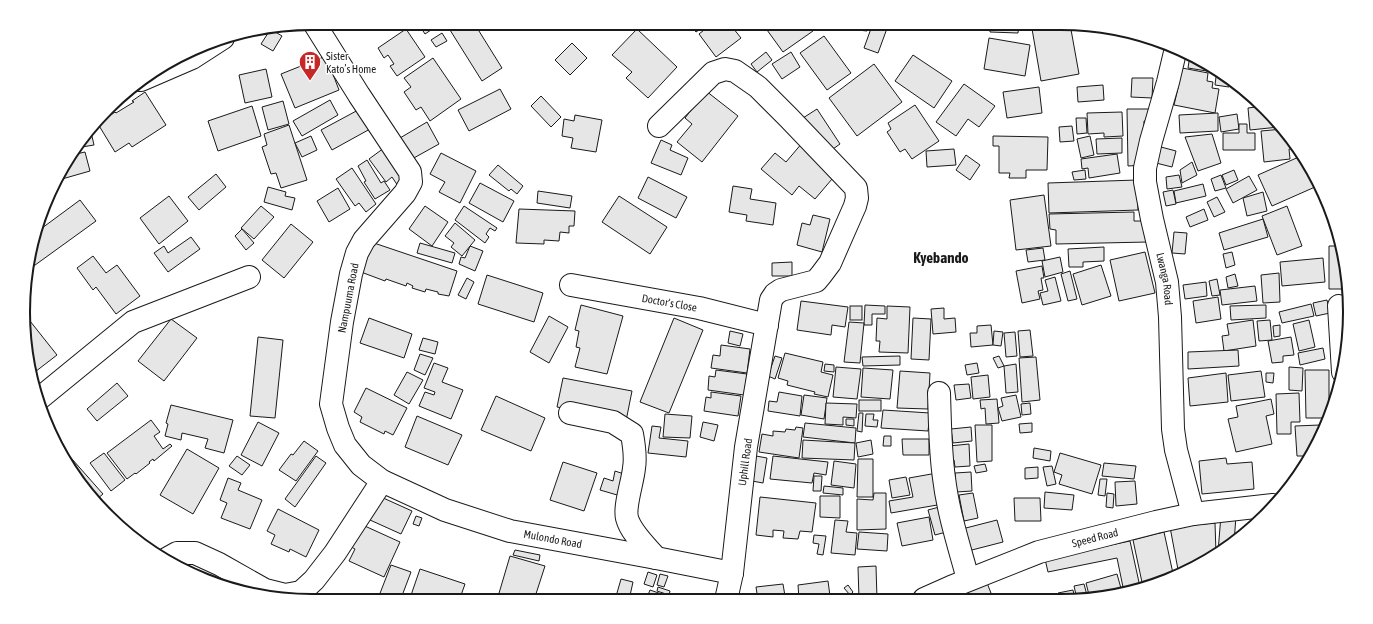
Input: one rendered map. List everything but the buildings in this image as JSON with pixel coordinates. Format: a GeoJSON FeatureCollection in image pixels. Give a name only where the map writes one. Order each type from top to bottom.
{"type":"FeatureCollection","features":[{"type":"Feature","properties":{"kind":"street","name":"Nampuuma Road"},"geometry":{"type":"LineString","coordinates":[[318,30],[410,172],[411,182],[404,193],[369,234],[357,253],[351,274],[342,322],[331,404],[345,445],[361,464],[382,481]]}},
{"type":"Feature","properties":{"kind":"street"},"geometry":{"type":"LineString","coordinates":[[178,64],[200,53]]}},
{"type":"Feature","properties":{"kind":"street","name":"Lwanga Road"},"geometry":{"type":"LineString","coordinates":[[1175,54],[1151,140],[1145,182],[1167,282],[1169,300],[1173,429],[1176,450],[1193,514]]}},
{"type":"Feature","properties":{"kind":"street","name":"Uphill Road"},"geometry":{"type":"LineString","coordinates":[[659,126],[713,74],[725,69],[735,71],[758,87],[856,188],[857,198],[855,206],[830,263],[821,275],[816,281],[781,290],[774,294],[771,300],[744,461],[732,573],[727,594]]}},
{"type":"Feature","properties":{"kind":"street"},"geometry":{"type":"LineString","coordinates":[[43,396],[133,322],[250,277]]}},
{"type":"Feature","properties":{"kind":"street","name":"Doctor’s Close"},"geometry":{"type":"LineString","coordinates":[[571,285],[699,308],[767,325]]}},
{"type":"Feature","properties":{"kind":"street"},"geometry":{"type":"LineString","coordinates":[[1339,306],[1341,344]]}},
{"type":"Feature","properties":{"kind":"street"},"geometry":{"type":"LineString","coordinates":[[940,393],[940,432],[944,480],[957,540],[968,580]]}},
{"type":"Feature","properties":{"kind":"street"},"geometry":{"type":"LineString","coordinates":[[570,413],[613,422],[632,434],[635,446],[634,468],[626,517],[634,533],[656,558]]}},
{"type":"Feature","properties":{"kind":"street","name":"Mulondo Road"},"geometry":{"type":"LineString","coordinates":[[382,481],[445,510],[510,531],[732,573]]}},
{"type":"Feature","properties":{"kind":"street"},"geometry":{"type":"LineString","coordinates":[[295,593],[301,592],[314,580],[335,553],[382,481]]}},
{"type":"Feature","properties":{"kind":"street","name":"Speed Road"},"geometry":{"type":"LineString","coordinates":[[936,594],[1039,552],[1193,514],[1265,506]]}},
{"type":"Feature","properties":{"kind":"street"},"geometry":{"type":"LineString","coordinates":[[172,556],[177,554],[195,553],[269,591]]}},
{"type":"Feature","properties":{"kind":"place","name":"Sister Kato’s Home"},"geometry":{"type":"Point","coordinates":[310,82]}},
{"type":"Feature","properties":{"kind":"district","name":"Kyebando"},"geometry":{"type":"Point","coordinates":[941,257]}}]}
